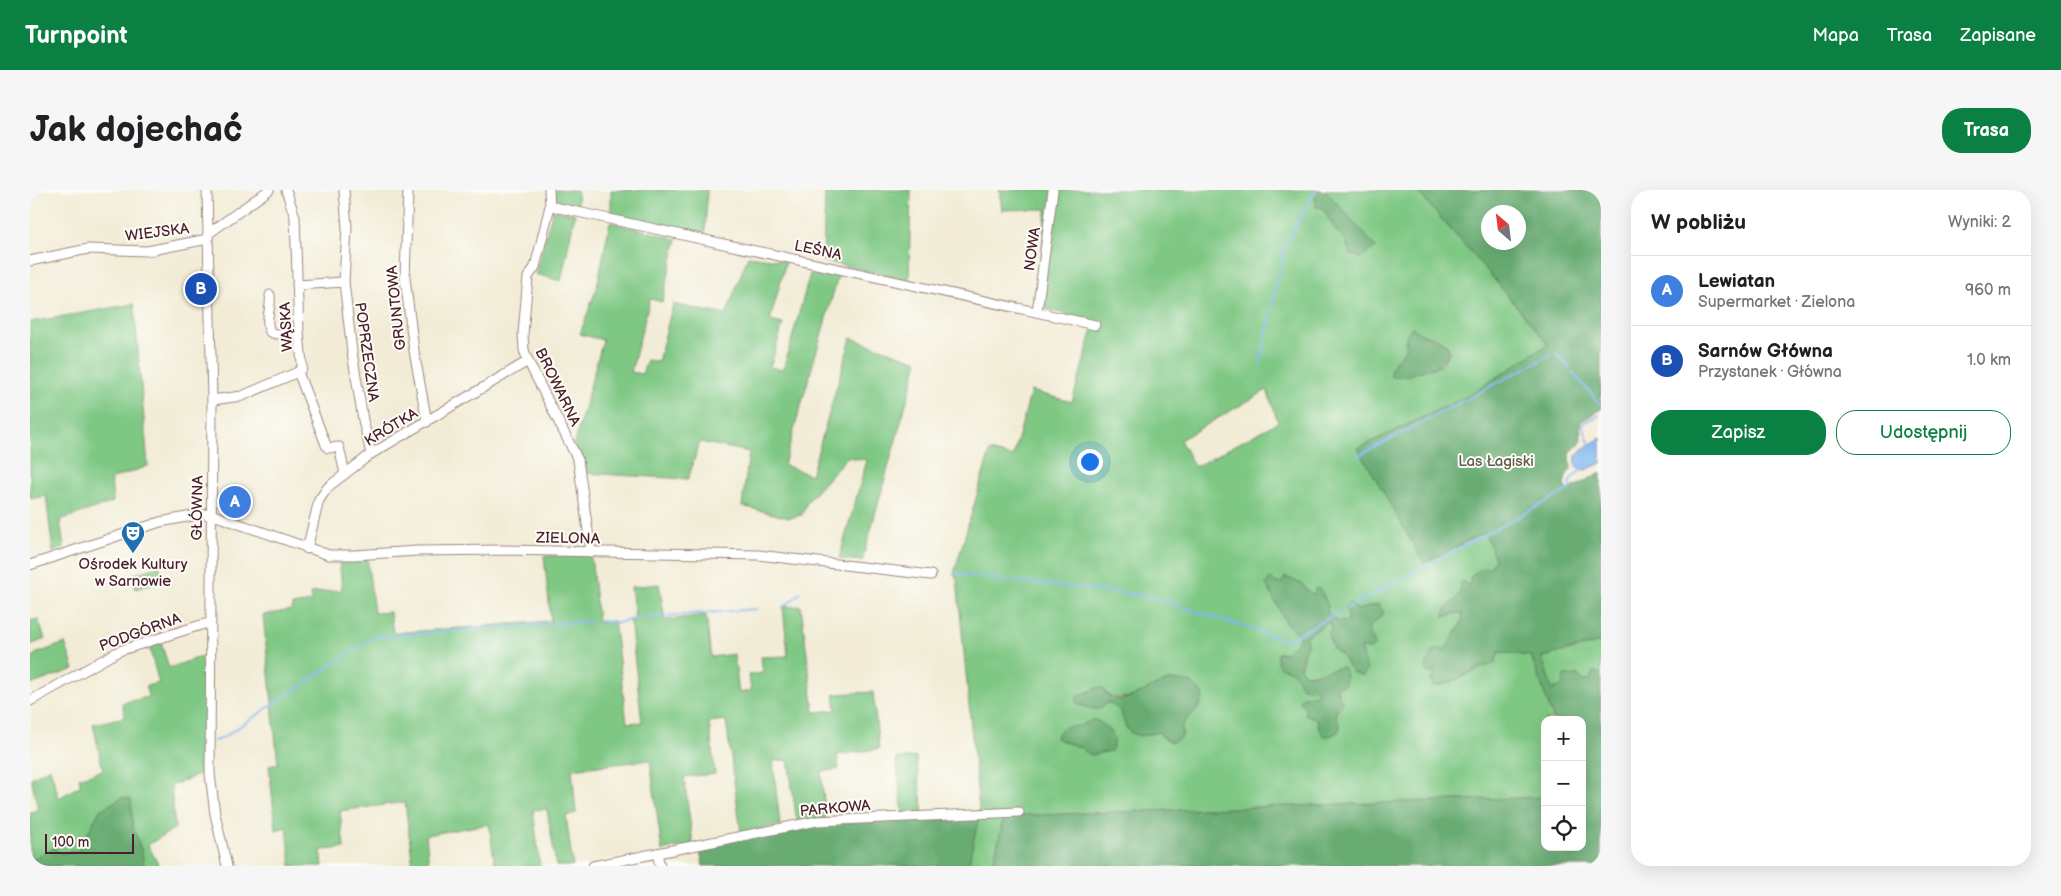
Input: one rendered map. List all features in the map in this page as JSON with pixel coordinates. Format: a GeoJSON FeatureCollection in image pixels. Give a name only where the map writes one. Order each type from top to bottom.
{"type":"FeatureCollection","features":[{"type":"Feature","properties":{"kind":"street","name":"GŁÓWNA"},"geometry":{"type":"LineString","coordinates":[[207,190],[212,400],[209,624],[210,774],[214,814],[227,866]]}},
{"type":"Feature","properties":{"kind":"street","name":"WIEJSKA"},"geometry":{"type":"LineString","coordinates":[[30,261],[88,249],[147,250],[208,236],[269,190]]}},
{"type":"Feature","properties":{"kind":"street","name":"WĄSKA"},"geometry":{"type":"LineString","coordinates":[[286,190],[295,217],[299,333],[302,364],[302,368],[298,372],[326,445],[328,448],[339,447],[345,474]]}},
{"type":"Feature","properties":{"kind":"street","name":"POPRZECZNA"},"geometry":{"type":"LineString","coordinates":[[344,190],[347,228],[344,282],[352,352],[371,454]]}},
{"type":"Feature","properties":{"kind":"street","name":"GRUNTOWA"},"geometry":{"type":"LineString","coordinates":[[408,190],[405,278],[414,351],[427,422]]}},
{"type":"Feature","properties":{"kind":"street"},"geometry":{"type":"LineString","coordinates":[[550,190],[550,206]]}},
{"type":"Feature","properties":{"kind":"street","name":"NOWA"},"geometry":{"type":"LineString","coordinates":[[1037,312],[1054,190]]}},
{"type":"Feature","properties":{"kind":"street","name":"LEŚNA"},"geometry":{"type":"LineString","coordinates":[[550,206],[1095,325]]}},
{"type":"Feature","properties":{"kind":"street","name":"BROWARNA"},"geometry":{"type":"LineString","coordinates":[[550,206],[535,267],[528,277],[522,334],[524,350],[528,361],[578,460],[591,552]]}},
{"type":"Feature","properties":{"kind":"street"},"geometry":{"type":"LineString","coordinates":[[298,285],[344,282]]}},
{"type":"Feature","properties":{"kind":"street"},"geometry":{"type":"LineString","coordinates":[[270,295],[271,306],[266,324],[270,332],[276,334],[299,333]]}},
{"type":"Feature","properties":{"kind":"street","name":"KRÓTKA"},"geometry":{"type":"LineString","coordinates":[[307,549],[321,495],[328,487],[371,454],[528,361]]}},
{"type":"Feature","properties":{"kind":"street"},"geometry":{"type":"LineString","coordinates":[[212,400],[242,396],[298,372]]}},
{"type":"Feature","properties":{"kind":"street"},"geometry":{"type":"LineString","coordinates":[[30,564],[160,522],[210,514]]}},
{"type":"Feature","properties":{"kind":"street","name":"ZIELONA"},"geometry":{"type":"LineString","coordinates":[[210,514],[307,549],[330,555],[417,551],[758,555],[930,575]]}},
{"type":"Feature","properties":{"kind":"street","name":"PODGÓRNA"},"geometry":{"type":"LineString","coordinates":[[30,701],[119,651],[195,626],[209,624]]}},
{"type":"Feature","properties":{"kind":"street","name":"PARKOWA"},"geometry":{"type":"LineString","coordinates":[[593,866],[817,821],[1019,812]]}},
{"type":"Feature","properties":{"kind":"street"},"geometry":{"type":"LineString","coordinates":[[657,853],[660,866]]}},
{"type":"Feature","properties":{"kind":"green space"},"geometry":{"type":"Polygon","coordinates":[[[552,190],[577,190],[578,209],[554,202],[552,190]]]}},
{"type":"Feature","properties":{"kind":"green space"},"geometry":{"type":"Polygon","coordinates":[[[611,190],[707,190],[705,236],[611,217],[611,190]]]}},
{"type":"Feature","properties":{"kind":"green space"},"geometry":{"type":"Polygon","coordinates":[[[825,190],[911,190],[909,280],[823,261],[825,190]]]}},
{"type":"Feature","properties":{"kind":"green space"},"geometry":{"type":"Polygon","coordinates":[[[999,190],[1320,190],[1315,197],[1346,241],[1350,254],[1375,247],[1325,190],[1416,190],[1484,267],[1548,344],[1470,395],[1485,532],[1495,559],[1485,573],[1461,589],[1458,598],[1446,608],[1445,617],[1457,613],[1464,614],[1459,628],[1442,658],[1433,686],[1449,683],[1494,664],[1499,652],[1531,656],[1553,716],[1541,716],[1541,797],[1004,816],[993,866],[968,866],[979,809],[957,580],[954,573],[990,451],[1013,457],[1031,391],[1072,402],[1095,322],[1037,307],[1046,209],[1002,210],[999,190]],[[1418,333],[1406,337],[1405,350],[1397,358],[1390,371],[1404,376],[1442,365],[1449,351],[1447,345],[1437,338],[1418,333]],[[1267,390],[1180,440],[1195,467],[1278,422],[1267,390]],[[1285,577],[1282,584],[1276,583],[1270,578],[1287,624],[1300,636],[1298,641],[1285,653],[1280,652],[1277,655],[1277,660],[1281,666],[1295,673],[1302,687],[1319,691],[1315,695],[1305,696],[1305,707],[1317,720],[1319,729],[1340,727],[1335,712],[1342,706],[1337,689],[1339,686],[1320,673],[1310,675],[1302,672],[1300,667],[1303,661],[1303,650],[1307,646],[1305,637],[1328,622],[1331,623],[1329,632],[1335,651],[1343,656],[1348,667],[1365,662],[1361,647],[1368,649],[1373,639],[1368,635],[1369,626],[1383,615],[1373,605],[1361,610],[1356,609],[1348,614],[1349,619],[1346,622],[1338,622],[1327,613],[1328,605],[1314,594],[1311,594],[1302,584],[1285,577]],[[1099,687],[1089,693],[1081,694],[1078,705],[1098,709],[1110,703],[1121,711],[1126,728],[1140,736],[1159,732],[1163,738],[1182,737],[1182,726],[1201,704],[1203,694],[1117,698],[1106,694],[1099,687]]]}},
{"type":"Feature","properties":{"kind":"green space"},"geometry":{"type":"Polygon","coordinates":[[[1320,190],[1326,191],[1376,247],[1360,258],[1350,254],[1346,241],[1336,231],[1322,207],[1316,207],[1315,197],[1320,190]]]}},
{"type":"Feature","properties":{"kind":"green space","name":"Las Łagiski"},"geometry":{"type":"Polygon","coordinates":[[[1416,190],[1601,190],[1601,409],[1580,422],[1581,442],[1570,453],[1571,469],[1566,476],[1564,485],[1567,491],[1601,472],[1601,642],[1542,657],[1552,690],[1563,685],[1564,676],[1578,675],[1584,682],[1590,679],[1593,672],[1599,675],[1601,671],[1601,866],[993,866],[1004,816],[1541,797],[1541,851],[1586,851],[1586,716],[1553,716],[1531,656],[1499,652],[1494,664],[1441,685],[1433,686],[1431,681],[1435,674],[1426,672],[1427,663],[1433,650],[1446,649],[1461,624],[1463,614],[1457,613],[1444,617],[1446,608],[1459,595],[1460,583],[1464,581],[1467,585],[1470,585],[1470,577],[1481,569],[1492,566],[1495,559],[1485,532],[1424,563],[1358,448],[1470,395],[1548,344],[1484,267],[1416,190]]]}},
{"type":"Feature","properties":{"kind":"green space"},"geometry":{"type":"Polygon","coordinates":[[[553,210],[575,214],[561,281],[535,274],[553,210]]]}},
{"type":"Feature","properties":{"kind":"green space"},"geometry":{"type":"Polygon","coordinates":[[[610,222],[677,239],[662,302],[650,299],[631,372],[642,374],[647,360],[658,362],[673,304],[726,315],[748,256],[786,261],[770,321],[783,324],[770,367],[783,370],[812,267],[839,273],[784,465],[811,475],[851,338],[918,361],[862,561],[839,559],[867,460],[847,457],[807,502],[802,515],[789,518],[742,506],[749,452],[700,442],[688,479],[581,473],[574,444],[603,340],[580,334],[597,287],[610,222]]]}},
{"type":"Feature","properties":{"kind":"green space"},"geometry":{"type":"Polygon","coordinates":[[[134,304],[148,466],[111,479],[113,502],[60,520],[64,548],[53,552],[46,496],[30,499],[30,322],[134,304]]]}},
{"type":"Feature","properties":{"kind":"green space"},"geometry":{"type":"Polygon","coordinates":[[[1412,327],[1416,331],[1447,345],[1449,351],[1439,366],[1404,376],[1391,377],[1391,368],[1405,350],[1407,334],[1412,327]]]}},
{"type":"Feature","properties":{"kind":"green space"},"geometry":{"type":"Polygon","coordinates":[[[591,555],[598,622],[614,621],[627,723],[642,722],[630,621],[635,619],[631,587],[659,584],[665,620],[706,615],[711,657],[734,654],[739,693],[751,691],[749,675],[763,673],[761,657],[788,656],[783,607],[801,606],[814,712],[836,710],[834,694],[873,692],[879,749],[837,755],[839,769],[821,772],[826,819],[797,822],[788,760],[773,761],[780,825],[741,833],[726,720],[709,722],[715,774],[684,777],[693,844],[662,851],[650,760],[572,769],[576,813],[566,816],[573,866],[556,866],[547,809],[533,810],[540,866],[495,866],[489,824],[426,835],[429,866],[413,866],[405,802],[340,811],[344,848],[321,850],[323,866],[291,866],[287,827],[276,830],[269,766],[278,764],[263,615],[292,610],[292,605],[312,602],[311,593],[342,590],[339,558],[367,557],[374,613],[390,612],[393,633],[551,621],[544,556],[591,555]]]}},
{"type":"Feature","properties":{"kind":"green space"},"geometry":{"type":"Polygon","coordinates":[[[160,566],[162,581],[135,589],[132,575],[160,566]]]}},
{"type":"Feature","properties":{"kind":"green space"},"geometry":{"type":"Polygon","coordinates":[[[1285,577],[1302,584],[1311,594],[1314,594],[1315,589],[1320,589],[1328,605],[1327,613],[1338,622],[1348,621],[1348,614],[1344,608],[1350,603],[1358,610],[1378,604],[1384,612],[1368,629],[1374,641],[1374,646],[1370,649],[1361,648],[1367,670],[1363,676],[1352,672],[1341,654],[1333,649],[1328,635],[1331,623],[1328,622],[1305,637],[1308,644],[1300,667],[1302,672],[1310,675],[1341,667],[1344,668],[1346,676],[1345,685],[1339,686],[1337,689],[1338,695],[1343,702],[1335,712],[1340,727],[1338,732],[1332,735],[1323,735],[1317,720],[1305,714],[1305,707],[1299,700],[1305,696],[1317,694],[1318,690],[1302,687],[1294,673],[1280,667],[1277,662],[1277,653],[1286,653],[1298,641],[1300,636],[1287,624],[1266,584],[1271,578],[1276,583],[1282,583],[1285,577]]]}},
{"type":"Feature","properties":{"kind":"green space"},"geometry":{"type":"Polygon","coordinates":[[[38,619],[45,639],[30,645],[30,621],[38,619]]]}},
{"type":"Feature","properties":{"kind":"green space"},"geometry":{"type":"Polygon","coordinates":[[[160,639],[169,668],[205,655],[205,772],[171,786],[175,828],[148,845],[159,866],[30,866],[30,813],[38,809],[31,778],[50,768],[59,798],[81,785],[79,778],[103,770],[93,724],[125,717],[122,703],[148,697],[146,686],[159,683],[148,643],[160,639]]]}},
{"type":"Feature","properties":{"kind":"green space"},"geometry":{"type":"Polygon","coordinates":[[[1601,642],[1601,671],[1599,675],[1596,672],[1590,679],[1584,682],[1578,675],[1564,676],[1563,685],[1552,690],[1542,657],[1601,642]]]}},
{"type":"Feature","properties":{"kind":"green space"},"geometry":{"type":"Polygon","coordinates":[[[65,643],[74,669],[30,685],[30,659],[35,654],[65,643]]]}},
{"type":"Feature","properties":{"kind":"green space"},"geometry":{"type":"Polygon","coordinates":[[[1172,680],[1192,683],[1203,694],[1201,704],[1182,726],[1182,737],[1173,742],[1166,740],[1159,732],[1140,736],[1131,733],[1125,725],[1121,711],[1110,703],[1099,709],[1092,709],[1075,702],[1078,696],[1099,687],[1103,688],[1108,695],[1121,699],[1128,698],[1172,680]]]}},
{"type":"Feature","properties":{"kind":"green space"},"geometry":{"type":"Polygon","coordinates":[[[1094,719],[1100,722],[1112,734],[1115,741],[1111,751],[1091,755],[1079,747],[1057,739],[1056,736],[1063,728],[1082,725],[1094,719]]]}},
{"type":"Feature","properties":{"kind":"green space"},"geometry":{"type":"Polygon","coordinates":[[[916,757],[923,813],[903,815],[896,759],[916,757]]]}},
{"type":"Feature","properties":{"kind":"green space"},"geometry":{"type":"Polygon","coordinates":[[[123,797],[131,799],[133,828],[142,851],[144,866],[30,866],[30,861],[54,848],[60,853],[78,851],[100,810],[123,797]]]}},
{"type":"Feature","properties":{"kind":"green space"},"geometry":{"type":"Polygon","coordinates":[[[979,817],[968,866],[703,866],[699,846],[816,823],[979,817]]]}},
{"type":"Feature","properties":{"kind":"water"},"geometry":{"type":"Polygon","coordinates":[[[1601,438],[1601,463],[1586,470],[1580,469],[1576,464],[1576,455],[1601,438]]]}},
{"type":"Feature","properties":{"kind":"waterway"},"geometry":{"type":"LineString","coordinates":[[1260,365],[1284,248],[1315,190]]}},
{"type":"Feature","properties":{"kind":"waterway"},"geometry":{"type":"LineString","coordinates":[[1556,353],[1569,368]]}},
{"type":"Feature","properties":{"kind":"waterway"},"geometry":{"type":"LineString","coordinates":[[1356,457],[1550,355]]}},
{"type":"Feature","properties":{"kind":"waterway"},"geometry":{"type":"LineString","coordinates":[[1572,372],[1601,405]]}},
{"type":"Feature","properties":{"kind":"waterway"},"geometry":{"type":"LineString","coordinates":[[1590,445],[1582,424],[1599,415]]}},
{"type":"Feature","properties":{"kind":"waterway"},"geometry":{"type":"LineString","coordinates":[[1291,638],[1572,488],[1571,479],[1582,469]]}},
{"type":"Feature","properties":{"kind":"waterway"},"geometry":{"type":"LineString","coordinates":[[954,574],[1148,596],[1286,640],[1289,639]]}},
{"type":"Feature","properties":{"kind":"waterway"},"geometry":{"type":"LineString","coordinates":[[783,607],[800,593]]}},
{"type":"Feature","properties":{"kind":"waterway"},"geometry":{"type":"LineString","coordinates":[[599,621],[617,623],[639,618],[756,609]]}},
{"type":"Feature","properties":{"kind":"waterway"},"geometry":{"type":"LineString","coordinates":[[214,741],[221,739],[374,637],[590,621]]}},
{"type":"Feature","properties":{"kind":"waterway"},"geometry":{"type":"LineString","coordinates":[[230,858],[232,866]]}},
{"type":"Feature","properties":{"kind":"place","name":"Sarnów Główna"},"geometry":{"type":"Point","coordinates":[201,289]}},
{"type":"Feature","properties":{"kind":"place","name":"Lewiatan"},"geometry":{"type":"Point","coordinates":[235,502]}},
{"type":"Feature","properties":{"kind":"place","name":"Ośrodek Kultury w Sarnowie"},"geometry":{"type":"Point","coordinates":[133,554]}}]}
